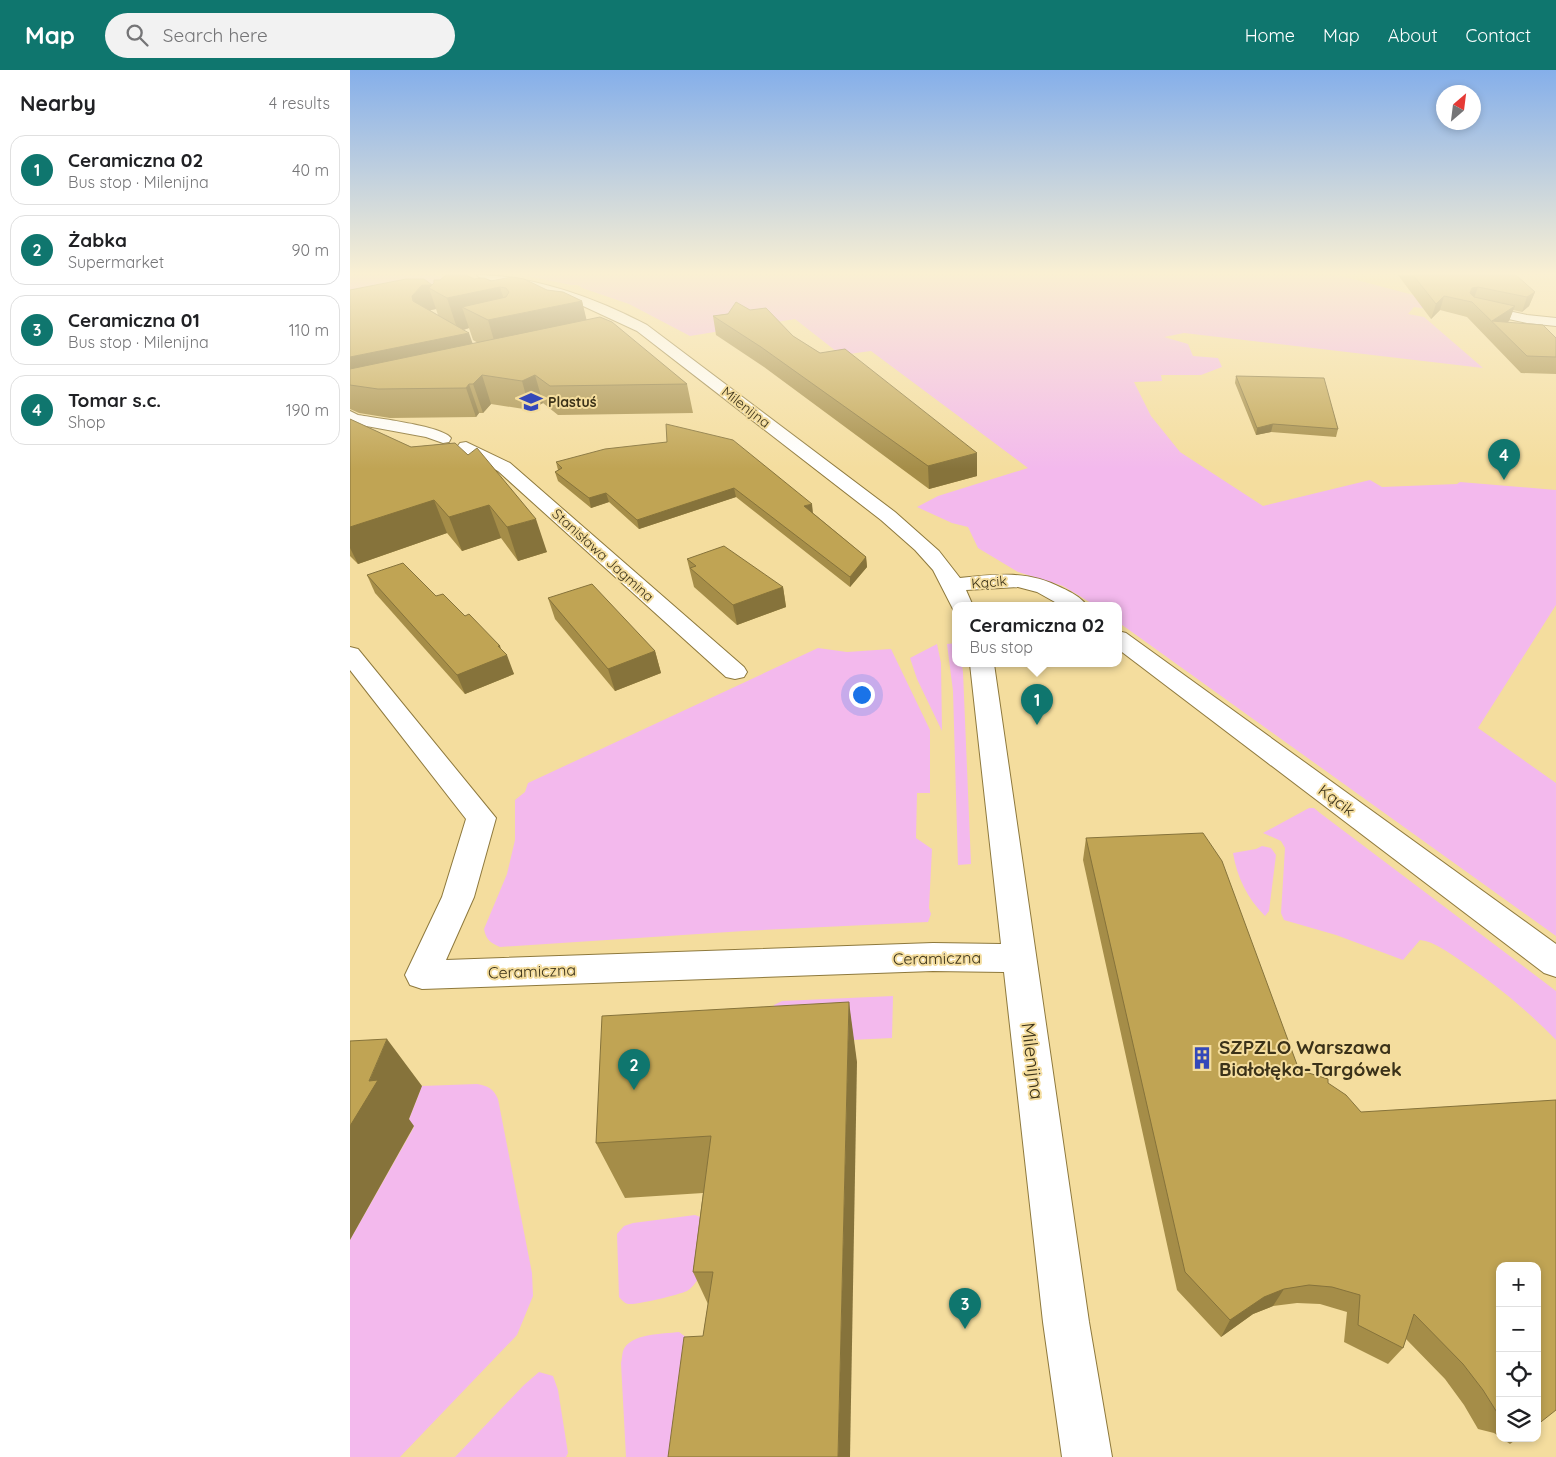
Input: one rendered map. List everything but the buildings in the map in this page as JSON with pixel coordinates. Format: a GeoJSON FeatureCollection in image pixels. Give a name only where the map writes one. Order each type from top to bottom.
{"type":"FeatureCollection","features":[{"type":"Feature","properties":{"kind":"street","name":"Milenijna"},"geometry":{"type":"LineString","coordinates":[[657,340],[888,516],[938,561],[955,585],[961,602]]}},
{"type":"Feature","properties":{"kind":"street","name":"Stanisława Jagmina"},"geometry":{"type":"LineString","coordinates":[[350,416],[353,419],[430,433],[443,438],[433,444],[433,449],[444,451],[466,447],[504,467],[735,672]]}},
{"type":"Feature","properties":{"kind":"street","name":"Kącik"},"geometry":{"type":"LineString","coordinates":[[955,585],[1014,580],[1029,581],[1055,592],[1070,602]]}},
{"type":"Feature","properties":{"kind":"street","name":"Kącik"},"geometry":{"type":"LineString","coordinates":[[1122,641],[1556,963]]}},
{"type":"Feature","properties":{"kind":"street","name":"Ceramiczna"},"geometry":{"type":"LineString","coordinates":[[350,654],[482,818],[458,897],[422,975],[898,958],[1020,958]]}},
{"type":"Feature","properties":{"kind":"street","name":"Milenijna"},"geometry":{"type":"LineString","coordinates":[[983,667],[1066,1322],[1087,1457]]}},
{"type":"Feature","properties":{"kind":"shaded area"},"geometry":{"type":"Polygon","coordinates":[[[821,340],[1173,340],[1188,344],[1193,356],[1218,358],[1222,367],[1201,375],[1161,375],[1162,381],[1134,382],[1151,416],[1180,452],[1263,506],[1370,480],[1382,487],[1457,484],[1460,482],[1556,490],[1556,605],[1478,728],[1556,783],[1556,936],[1122,625],[1122,602],[1089,602],[1063,586],[1018,572],[978,548],[968,527],[952,523],[917,507],[938,496],[1028,468],[871,351],[841,355],[821,340]]]}},
{"type":"Feature","properties":{"kind":"shaded area"},"geometry":{"type":"Polygon","coordinates":[[[1241,340],[1450,340],[1483,368],[1241,340]]]}},
{"type":"Feature","properties":{"kind":"shaded area"},"geometry":{"type":"Polygon","coordinates":[[[952,643],[952,667],[962,667],[963,672],[971,864],[958,865],[953,691],[947,644],[952,643]]]}},
{"type":"Feature","properties":{"kind":"shaded area"},"geometry":{"type":"Polygon","coordinates":[[[937,644],[941,663],[942,731],[917,679],[910,658],[937,644]]]}},
{"type":"Feature","properties":{"kind":"shaded area"},"geometry":{"type":"Polygon","coordinates":[[[818,648],[847,652],[891,649],[930,730],[930,793],[917,793],[916,838],[932,849],[929,908],[931,914],[928,922],[744,931],[500,947],[489,941],[484,929],[507,874],[515,840],[515,800],[525,792],[528,783],[818,648]]]}},
{"type":"Feature","properties":{"kind":"shaded area"},"geometry":{"type":"Polygon","coordinates":[[[1309,808],[1314,808],[1556,991],[1556,1040],[1534,1018],[1498,988],[1436,945],[1420,940],[1403,960],[1336,935],[1284,920],[1281,913],[1285,848],[1281,841],[1263,833],[1309,808]]]}},
{"type":"Feature","properties":{"kind":"shaded area"},"geometry":{"type":"Polygon","coordinates":[[[1262,846],[1271,848],[1276,855],[1269,911],[1265,916],[1253,902],[1244,887],[1233,853],[1256,849],[1262,846]]]}},
{"type":"Feature","properties":{"kind":"shaded area"},"geometry":{"type":"Polygon","coordinates":[[[893,996],[892,1038],[770,1044],[774,1005],[782,1001],[893,996]]]}},
{"type":"Feature","properties":{"kind":"shaded area"},"geometry":{"type":"Polygon","coordinates":[[[477,1084],[490,1088],[498,1099],[532,1273],[533,1296],[517,1335],[400,1457],[350,1457],[350,1240],[414,1127],[406,1127],[422,1086],[477,1084]]]}},
{"type":"Feature","properties":{"kind":"shaded area"},"geometry":{"type":"Polygon","coordinates":[[[695,1215],[703,1218],[698,1279],[687,1291],[633,1304],[624,1302],[619,1297],[617,1234],[624,1226],[633,1223],[695,1215]]]}},
{"type":"Feature","properties":{"kind":"shaded area"},"geometry":{"type":"Polygon","coordinates":[[[679,1332],[687,1338],[680,1457],[626,1457],[621,1363],[623,1351],[632,1341],[640,1338],[656,1334],[679,1332]]]}},
{"type":"Feature","properties":{"kind":"shaded area"},"geometry":{"type":"Polygon","coordinates":[[[539,1372],[553,1376],[558,1390],[568,1453],[566,1457],[455,1457],[524,1385],[539,1372]]]}},
{"type":"Feature","properties":{"kind":"place","name":"Plastuś"},"geometry":{"type":"Point","coordinates":[531,402]}},
{"type":"Feature","properties":{"kind":"place","name":"Tomar s.c."},"geometry":{"type":"Point","coordinates":[1504,480]}},
{"type":"Feature","properties":{"kind":"place","name":"Ceramiczna 02"},"geometry":{"type":"Point","coordinates":[1037,725]}},
{"type":"Feature","properties":{"kind":"place","name":"SZPZLO Warszawa Białołęka-Targówek"},"geometry":{"type":"Point","coordinates":[1202,1058]}},
{"type":"Feature","properties":{"kind":"place","name":"Żabka"},"geometry":{"type":"Point","coordinates":[634,1090]}},
{"type":"Feature","properties":{"kind":"place","name":"Ceramiczna 01"},"geometry":{"type":"Point","coordinates":[965,1329]}}]}
